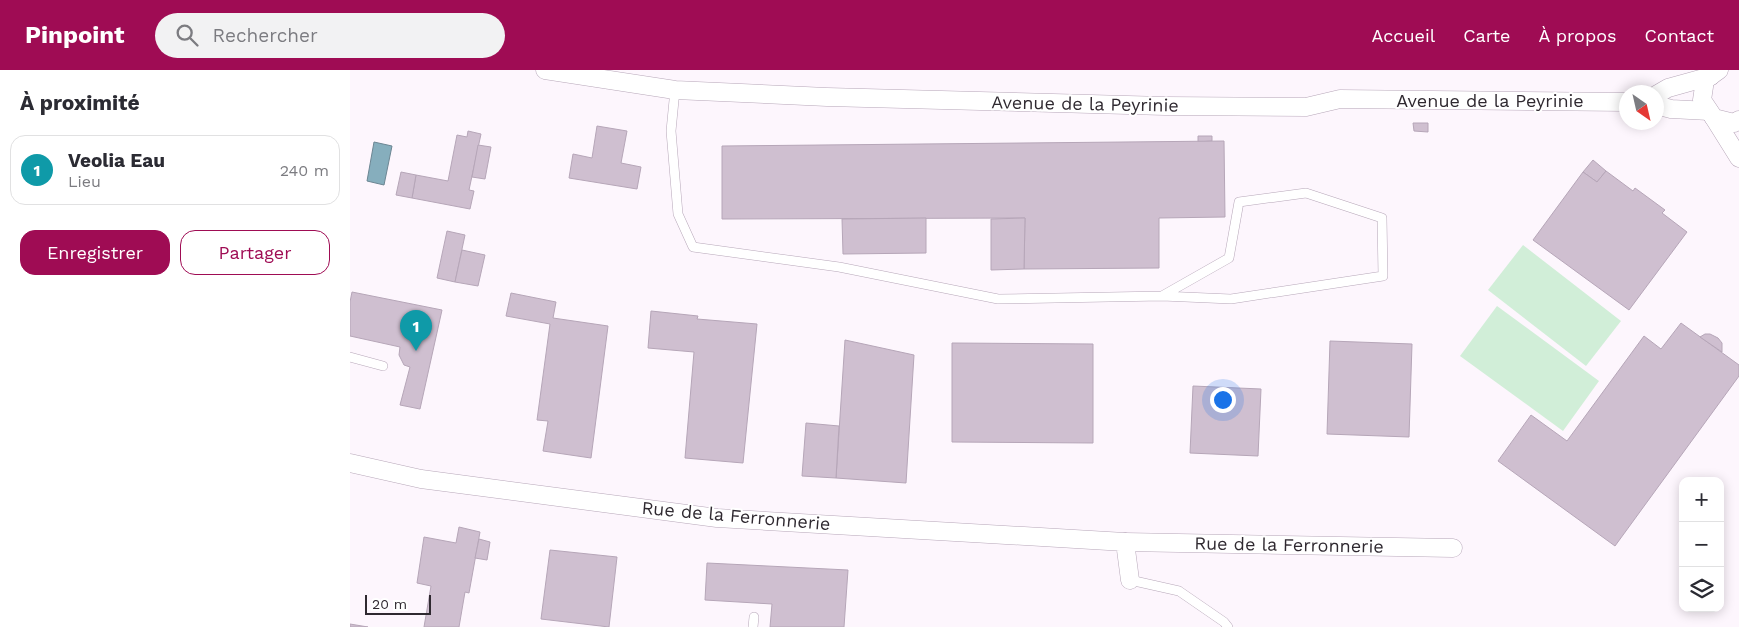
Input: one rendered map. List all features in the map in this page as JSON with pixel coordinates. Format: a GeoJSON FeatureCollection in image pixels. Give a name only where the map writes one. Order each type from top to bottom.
{"type":"FeatureCollection","features":[{"type":"Feature","properties":{"kind":"street","name":"Avenue de la Peyrinie"},"geometry":{"type":"LineString","coordinates":[[545,70],[675,90],[827,97],[1165,106],[1306,107],[1340,100],[1619,102]]}},
{"type":"Feature","properties":{"kind":"street"},"geometry":{"type":"LineString","coordinates":[[1664,90],[1714,72]]}},
{"type":"Feature","properties":{"kind":"street"},"geometry":{"type":"LineString","coordinates":[[1714,72],[1705,80],[1702,100],[1739,158]]}},
{"type":"Feature","properties":{"kind":"street"},"geometry":{"type":"LineString","coordinates":[[1664,107],[1711,115],[1734,123],[1739,120]]}},
{"type":"Feature","properties":{"kind":"street","name":"Rue de la Ferronnerie"},"geometry":{"type":"LineString","coordinates":[[350,463],[421,479],[716,518],[1125,542],[1453,548]]}},
{"type":"Feature","properties":{"kind":"street"},"geometry":{"type":"LineString","coordinates":[[1125,542],[1130,580]]}},
{"type":"Feature","properties":{"kind":"lane"},"geometry":{"type":"LineString","coordinates":[[675,90],[671,131],[678,214],[693,247],[839,267],[998,299],[1162,296],[1231,299],[1383,276],[1382,218],[1306,193],[1239,202],[1229,258],[1162,296]]}},
{"type":"Feature","properties":{"kind":"lane"},"geometry":{"type":"LineString","coordinates":[[350,357],[383,366]]}},
{"type":"Feature","properties":{"kind":"lane"},"geometry":{"type":"LineString","coordinates":[[1130,580],[1179,591],[1224,622],[1228,627]]}},
{"type":"Feature","properties":{"kind":"green space"},"geometry":{"type":"Polygon","coordinates":[[[1523,245],[1621,321],[1586,366],[1488,290],[1523,245]]]}},
{"type":"Feature","properties":{"kind":"green space"},"geometry":{"type":"Polygon","coordinates":[[[1497,306],[1599,381],[1563,431],[1460,356],[1497,306]]]}},
{"type":"Feature","properties":{"kind":"water"},"geometry":{"type":"Polygon","coordinates":[[[374,142],[392,146],[384,185],[367,181],[374,142]]]}},
{"type":"Feature","properties":{"kind":"building"},"geometry":{"type":"Polygon","coordinates":[[[1413,123],[1428,123],[1428,132],[1414,131],[1413,123]]]}},
{"type":"Feature","properties":{"kind":"building"},"geometry":{"type":"Polygon","coordinates":[[[597,126],[627,131],[621,163],[641,167],[637,189],[569,178],[573,154],[592,158],[597,126]]]}},
{"type":"Feature","properties":{"kind":"building"},"geometry":{"type":"Polygon","coordinates":[[[468,131],[481,134],[469,190],[474,191],[470,209],[412,198],[416,175],[448,181],[457,135],[467,137],[468,131]]]}},
{"type":"Feature","properties":{"kind":"building"},"geometry":{"type":"Polygon","coordinates":[[[1198,136],[1212,136],[1212,141],[1198,142],[1198,136]]]}},
{"type":"Feature","properties":{"kind":"building"},"geometry":{"type":"Polygon","coordinates":[[[1224,141],[1225,217],[1159,218],[1159,268],[1024,269],[1025,218],[722,219],[722,146],[1224,141]]]}},
{"type":"Feature","properties":{"kind":"building"},"geometry":{"type":"Polygon","coordinates":[[[478,145],[491,147],[485,179],[472,177],[478,145]]]}},
{"type":"Feature","properties":{"kind":"building"},"geometry":{"type":"Polygon","coordinates":[[[1593,160],[1606,171],[1597,182],[1583,172],[1593,160]]]}},
{"type":"Feature","properties":{"kind":"building"},"geometry":{"type":"Polygon","coordinates":[[[1606,171],[1633,191],[1635,188],[1665,210],[1662,213],[1687,232],[1629,310],[1533,240],[1583,172],[1597,182],[1606,171]]]}},
{"type":"Feature","properties":{"kind":"building"},"geometry":{"type":"Polygon","coordinates":[[[401,172],[416,175],[412,198],[396,195],[401,172]]]}},
{"type":"Feature","properties":{"kind":"building"},"geometry":{"type":"Polygon","coordinates":[[[926,218],[926,253],[843,254],[842,219],[926,218]]]}},
{"type":"Feature","properties":{"kind":"building"},"geometry":{"type":"Polygon","coordinates":[[[1025,218],[1024,269],[991,270],[991,219],[1025,218]]]}},
{"type":"Feature","properties":{"kind":"building"},"geometry":{"type":"Polygon","coordinates":[[[447,231],[465,235],[455,282],[437,278],[447,231]]]}},
{"type":"Feature","properties":{"kind":"building"},"geometry":{"type":"Polygon","coordinates":[[[462,250],[485,255],[478,286],[455,282],[462,250]]]}},
{"type":"Feature","properties":{"kind":"building"},"geometry":{"type":"Polygon","coordinates":[[[352,292],[442,310],[420,409],[400,405],[410,367],[404,365],[399,355],[400,347],[350,336],[350,302],[352,292]]]}},
{"type":"Feature","properties":{"kind":"building"},"geometry":{"type":"Polygon","coordinates":[[[511,293],[556,302],[553,318],[608,326],[591,458],[543,451],[548,421],[537,420],[550,324],[506,316],[511,293]]]}},
{"type":"Feature","properties":{"kind":"building"},"geometry":{"type":"Polygon","coordinates":[[[651,311],[698,316],[697,319],[757,324],[743,463],[685,458],[694,352],[648,348],[651,311]]]}},
{"type":"Feature","properties":{"kind":"building"},"geometry":{"type":"Polygon","coordinates":[[[1681,323],[1739,365],[1739,376],[1615,546],[1498,461],[1531,415],[1567,441],[1644,336],[1661,349],[1681,323]]]}},
{"type":"Feature","properties":{"kind":"building"},"geometry":{"type":"Polygon","coordinates":[[[1705,334],[1718,338],[1722,343],[1722,352],[1700,337],[1705,334]]]}},
{"type":"Feature","properties":{"kind":"building"},"geometry":{"type":"Polygon","coordinates":[[[845,340],[914,355],[906,483],[836,478],[845,340]]]}},
{"type":"Feature","properties":{"kind":"building"},"geometry":{"type":"Polygon","coordinates":[[[1330,341],[1412,344],[1409,437],[1327,434],[1330,341]]]}},
{"type":"Feature","properties":{"kind":"building"},"geometry":{"type":"Polygon","coordinates":[[[952,343],[1093,344],[1093,443],[952,442],[952,343]]]}},
{"type":"Feature","properties":{"kind":"building"},"geometry":{"type":"Polygon","coordinates":[[[1193,386],[1261,389],[1258,456],[1190,453],[1193,386]]]}},
{"type":"Feature","properties":{"kind":"building"},"geometry":{"type":"Polygon","coordinates":[[[806,423],[839,426],[836,478],[802,476],[806,423]]]}},
{"type":"Feature","properties":{"kind":"building"},"geometry":{"type":"Polygon","coordinates":[[[459,527],[480,532],[469,593],[465,592],[459,627],[424,627],[431,586],[417,583],[424,537],[456,543],[459,527]]]}},
{"type":"Feature","properties":{"kind":"building"},"geometry":{"type":"Polygon","coordinates":[[[479,539],[490,542],[487,560],[475,558],[479,539]]]}},
{"type":"Feature","properties":{"kind":"building"},"geometry":{"type":"Polygon","coordinates":[[[550,550],[617,557],[609,627],[541,619],[550,550]]]}},
{"type":"Feature","properties":{"kind":"building"},"geometry":{"type":"Polygon","coordinates":[[[707,563],[848,570],[844,627],[770,627],[772,604],[705,600],[707,563]]]}},
{"type":"Feature","properties":{"kind":"building"},"geometry":{"type":"Polygon","coordinates":[[[350,624],[368,627],[350,627],[350,624]]]}},
{"type":"Feature","properties":{"kind":"place","name":"Veolia Eau"},"geometry":{"type":"Point","coordinates":[416,351]}}]}
